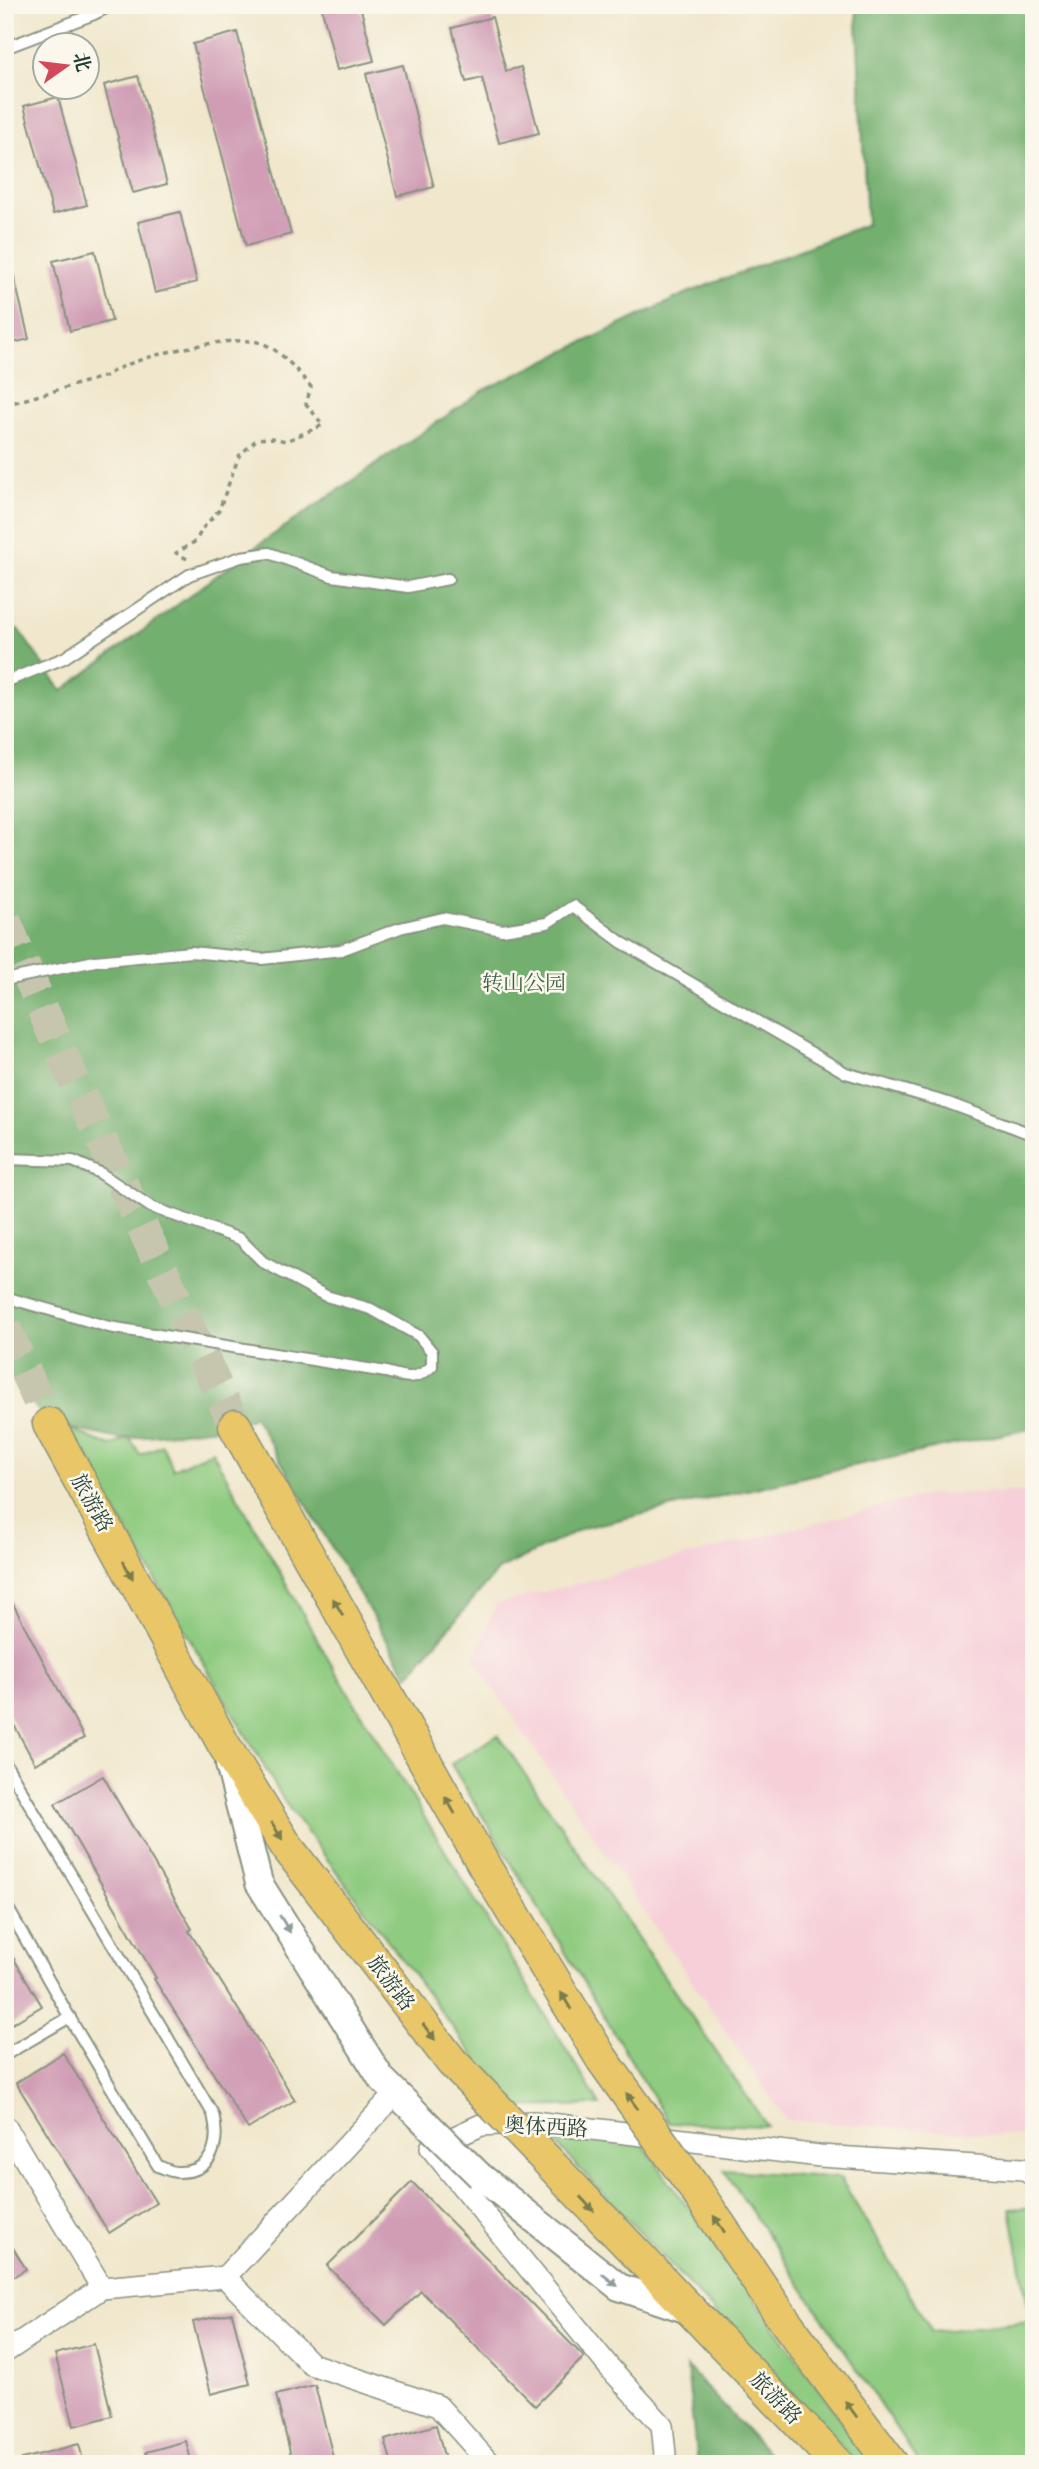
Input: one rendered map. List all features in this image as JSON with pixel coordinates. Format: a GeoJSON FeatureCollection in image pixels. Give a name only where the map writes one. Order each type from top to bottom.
{"type":"FeatureCollection","features":[{"type":"Feature","properties":{"kind":"main road","name":"旅游路"},"geometry":{"type":"LineString","coordinates":[[49,1424],[224,1745],[287,1847],[452,2062],[838,2464]]}},
{"type":"Feature","properties":{"kind":"main road"},"geometry":{"type":"LineString","coordinates":[[235,1426],[485,1867],[601,2059],[700,2196],[782,2317],[892,2464]]}},
{"type":"Feature","properties":{"kind":"street"},"geometry":{"type":"LineString","coordinates":[[224,1745],[259,1883],[382,2078],[480,2176],[619,2287],[694,2312]]}},
{"type":"Feature","properties":{"kind":"street"},"geometry":{"type":"LineString","coordinates":[[5,2352],[102,2288],[225,2277],[396,2093]]}},
{"type":"Feature","properties":{"kind":"street","name":"奥体西路"},"geometry":{"type":"LineString","coordinates":[[666,2464],[662,2425],[609,2367],[431,2148],[481,2125],[533,2122],[820,2155],[1030,2170]]}},
{"type":"Feature","properties":{"kind":"street"},"geometry":{"type":"LineString","coordinates":[[5,2126],[102,2288]]}},
{"type":"Feature","properties":{"kind":"street"},"geometry":{"type":"LineString","coordinates":[[225,2277],[311,2364],[438,2406],[490,2464]]}},
{"type":"Feature","properties":{"kind":"lane"},"geometry":{"type":"LineString","coordinates":[[5,48],[94,15],[112,5]]}},
{"type":"Feature","properties":{"kind":"lane"},"geometry":{"type":"LineString","coordinates":[[5,682],[64,658],[189,575],[241,557],[268,553],[332,576],[408,587],[448,579]]}},
{"type":"Feature","properties":{"kind":"lane"},"geometry":{"type":"LineString","coordinates":[[5,980],[95,961],[191,953],[262,959],[341,950],[400,928],[443,918],[502,930],[547,923],[573,906],[621,942],[846,1073],[947,1104],[1034,1135]]}},
{"type":"Feature","properties":{"kind":"lane"},"geometry":{"type":"LineString","coordinates":[[5,1159],[73,1161],[100,1173],[151,1207],[240,1239],[263,1262],[326,1296],[371,1309],[419,1336],[432,1352],[432,1366],[422,1375],[404,1378],[386,1372],[215,1342],[109,1327],[5,1297]]}},
{"type":"Feature","properties":{"kind":"lane"},"geometry":{"type":"LineString","coordinates":[[5,1763],[213,2114],[218,2134],[211,2157],[198,2168],[178,2173],[158,2166],[5,1903]]}},
{"type":"Feature","properties":{"kind":"lane"},"geometry":{"type":"LineString","coordinates":[[5,2055],[70,2017]]}},
{"type":"Feature","properties":{"kind":"path"},"geometry":{"type":"LineString","coordinates":[[5,405],[106,376],[113,370],[164,354],[212,342],[258,342],[282,356],[311,387],[306,404],[323,425],[286,441],[257,439],[239,456],[219,510],[202,528],[196,541],[176,553],[191,561],[189,575]]}},
{"type":"Feature","properties":{"kind":"shaded area"},"geometry":{"type":"Polygon","coordinates":[[[1034,1491],[1034,2137],[786,2120],[474,1660],[496,1604],[931,1494],[1034,1491]]]}},
{"type":"Feature","properties":{"kind":"green space","name":"转山公园"},"geometry":{"type":"Polygon","coordinates":[[[856,5],[1034,5],[1034,1428],[833,1470],[583,1528],[498,1570],[408,1676],[254,1416],[235,1426],[120,1439],[49,1424],[5,1369],[5,628],[18,629],[62,691],[251,550],[484,390],[685,294],[867,224],[856,5]]]}},
{"type":"Feature","properties":{"kind":"green space"},"geometry":{"type":"Polygon","coordinates":[[[67,1428],[110,1446],[130,1438],[140,1455],[162,1445],[173,1469],[212,1451],[331,1664],[600,2105],[514,2107],[286,1804],[67,1428]]]}},
{"type":"Feature","properties":{"kind":"green space"},"geometry":{"type":"Polygon","coordinates":[[[498,1735],[767,2126],[669,2123],[451,1764],[498,1735]]]}},
{"type":"Feature","properties":{"kind":"green space"},"geometry":{"type":"Polygon","coordinates":[[[546,2133],[641,2142],[873,2464],[858,2464],[546,2133]]]}},
{"type":"Feature","properties":{"kind":"green space"},"geometry":{"type":"Polygon","coordinates":[[[724,2170],[840,2178],[932,2332],[1031,2321],[1010,2209],[1034,2207],[1034,2464],[920,2464],[724,2170]]]}},
{"type":"Feature","properties":{"kind":"green space"},"geometry":{"type":"Polygon","coordinates":[[[687,2367],[778,2464],[697,2464],[687,2367]]]}},
{"type":"Feature","properties":{"kind":"building"},"geometry":{"type":"Polygon","coordinates":[[[321,5],[360,5],[374,61],[337,70],[321,5]]]}},
{"type":"Feature","properties":{"kind":"building"},"geometry":{"type":"Polygon","coordinates":[[[492,17],[506,71],[521,67],[539,133],[499,143],[482,78],[466,82],[452,28],[492,17]]]}},
{"type":"Feature","properties":{"kind":"building"},"geometry":{"type":"Polygon","coordinates":[[[237,32],[291,234],[246,246],[193,44],[237,32]]]}},
{"type":"Feature","properties":{"kind":"building"},"geometry":{"type":"Polygon","coordinates":[[[403,65],[434,187],[397,196],[366,74],[403,65]]]}},
{"type":"Feature","properties":{"kind":"building"},"geometry":{"type":"Polygon","coordinates":[[[138,76],[167,184],[133,193],[104,85],[138,76]]]}},
{"type":"Feature","properties":{"kind":"building"},"geometry":{"type":"Polygon","coordinates":[[[39,102],[59,102],[87,205],[53,214],[24,106],[39,102]]]}},
{"type":"Feature","properties":{"kind":"building"},"geometry":{"type":"Polygon","coordinates":[[[180,212],[197,282],[155,293],[138,222],[180,212]]]}},
{"type":"Feature","properties":{"kind":"building"},"geometry":{"type":"Polygon","coordinates":[[[95,251],[112,321],[70,331],[53,261],[95,251]]]}},
{"type":"Feature","properties":{"kind":"building"},"geometry":{"type":"Polygon","coordinates":[[[11,264],[29,339],[5,345],[5,265],[11,264]]]}},
{"type":"Feature","properties":{"kind":"building"},"geometry":{"type":"Polygon","coordinates":[[[5,1589],[84,1738],[35,1764],[5,1708],[5,1589]]]}},
{"type":"Feature","properties":{"kind":"building"},"geometry":{"type":"Polygon","coordinates":[[[103,1776],[192,1929],[189,1931],[295,2100],[248,2129],[154,1979],[156,1978],[55,1804],[103,1776]]]}},
{"type":"Feature","properties":{"kind":"building"},"geometry":{"type":"Polygon","coordinates":[[[5,1944],[42,2006],[5,2028],[5,1944]]]}},
{"type":"Feature","properties":{"kind":"building"},"geometry":{"type":"Polygon","coordinates":[[[63,2053],[156,2203],[109,2233],[16,2083],[63,2053]]]}},
{"type":"Feature","properties":{"kind":"building"},"geometry":{"type":"Polygon","coordinates":[[[412,2182],[584,2357],[535,2406],[421,2291],[386,2325],[327,2266],[412,2182]]]}},
{"type":"Feature","properties":{"kind":"building"},"geometry":{"type":"Polygon","coordinates":[[[5,2235],[26,2269],[5,2282],[5,2235]]]}},
{"type":"Feature","properties":{"kind":"building"},"geometry":{"type":"Polygon","coordinates":[[[232,2313],[250,2384],[211,2394],[193,2322],[232,2313]]]}},
{"type":"Feature","properties":{"kind":"building"},"geometry":{"type":"Polygon","coordinates":[[[94,2344],[112,2416],[74,2426],[55,2354],[94,2344]]]}},
{"type":"Feature","properties":{"kind":"building"},"geometry":{"type":"Polygon","coordinates":[[[315,2385],[333,2457],[308,2464],[293,2464],[276,2395],[315,2385]]]}},
{"type":"Feature","properties":{"kind":"building"},"geometry":{"type":"Polygon","coordinates":[[[436,2425],[446,2464],[392,2464],[385,2440],[436,2425]]]}},
{"type":"Feature","properties":{"kind":"building"},"geometry":{"type":"Polygon","coordinates":[[[186,2441],[192,2464],[149,2464],[146,2452],[186,2441]]]}},
{"type":"Feature","properties":{"kind":"building"},"geometry":{"type":"Polygon","coordinates":[[[79,2444],[84,2464],[22,2464],[22,2459],[79,2444]]]}},
{"type":"Feature","properties":{"kind":"tunnel"},"geometry":{"type":"LineString","coordinates":[[5,920],[59,1048],[235,1426]]}},
{"type":"Feature","properties":{"kind":"tunnel"},"geometry":{"type":"LineString","coordinates":[[5,1327],[49,1424]]}}]}
